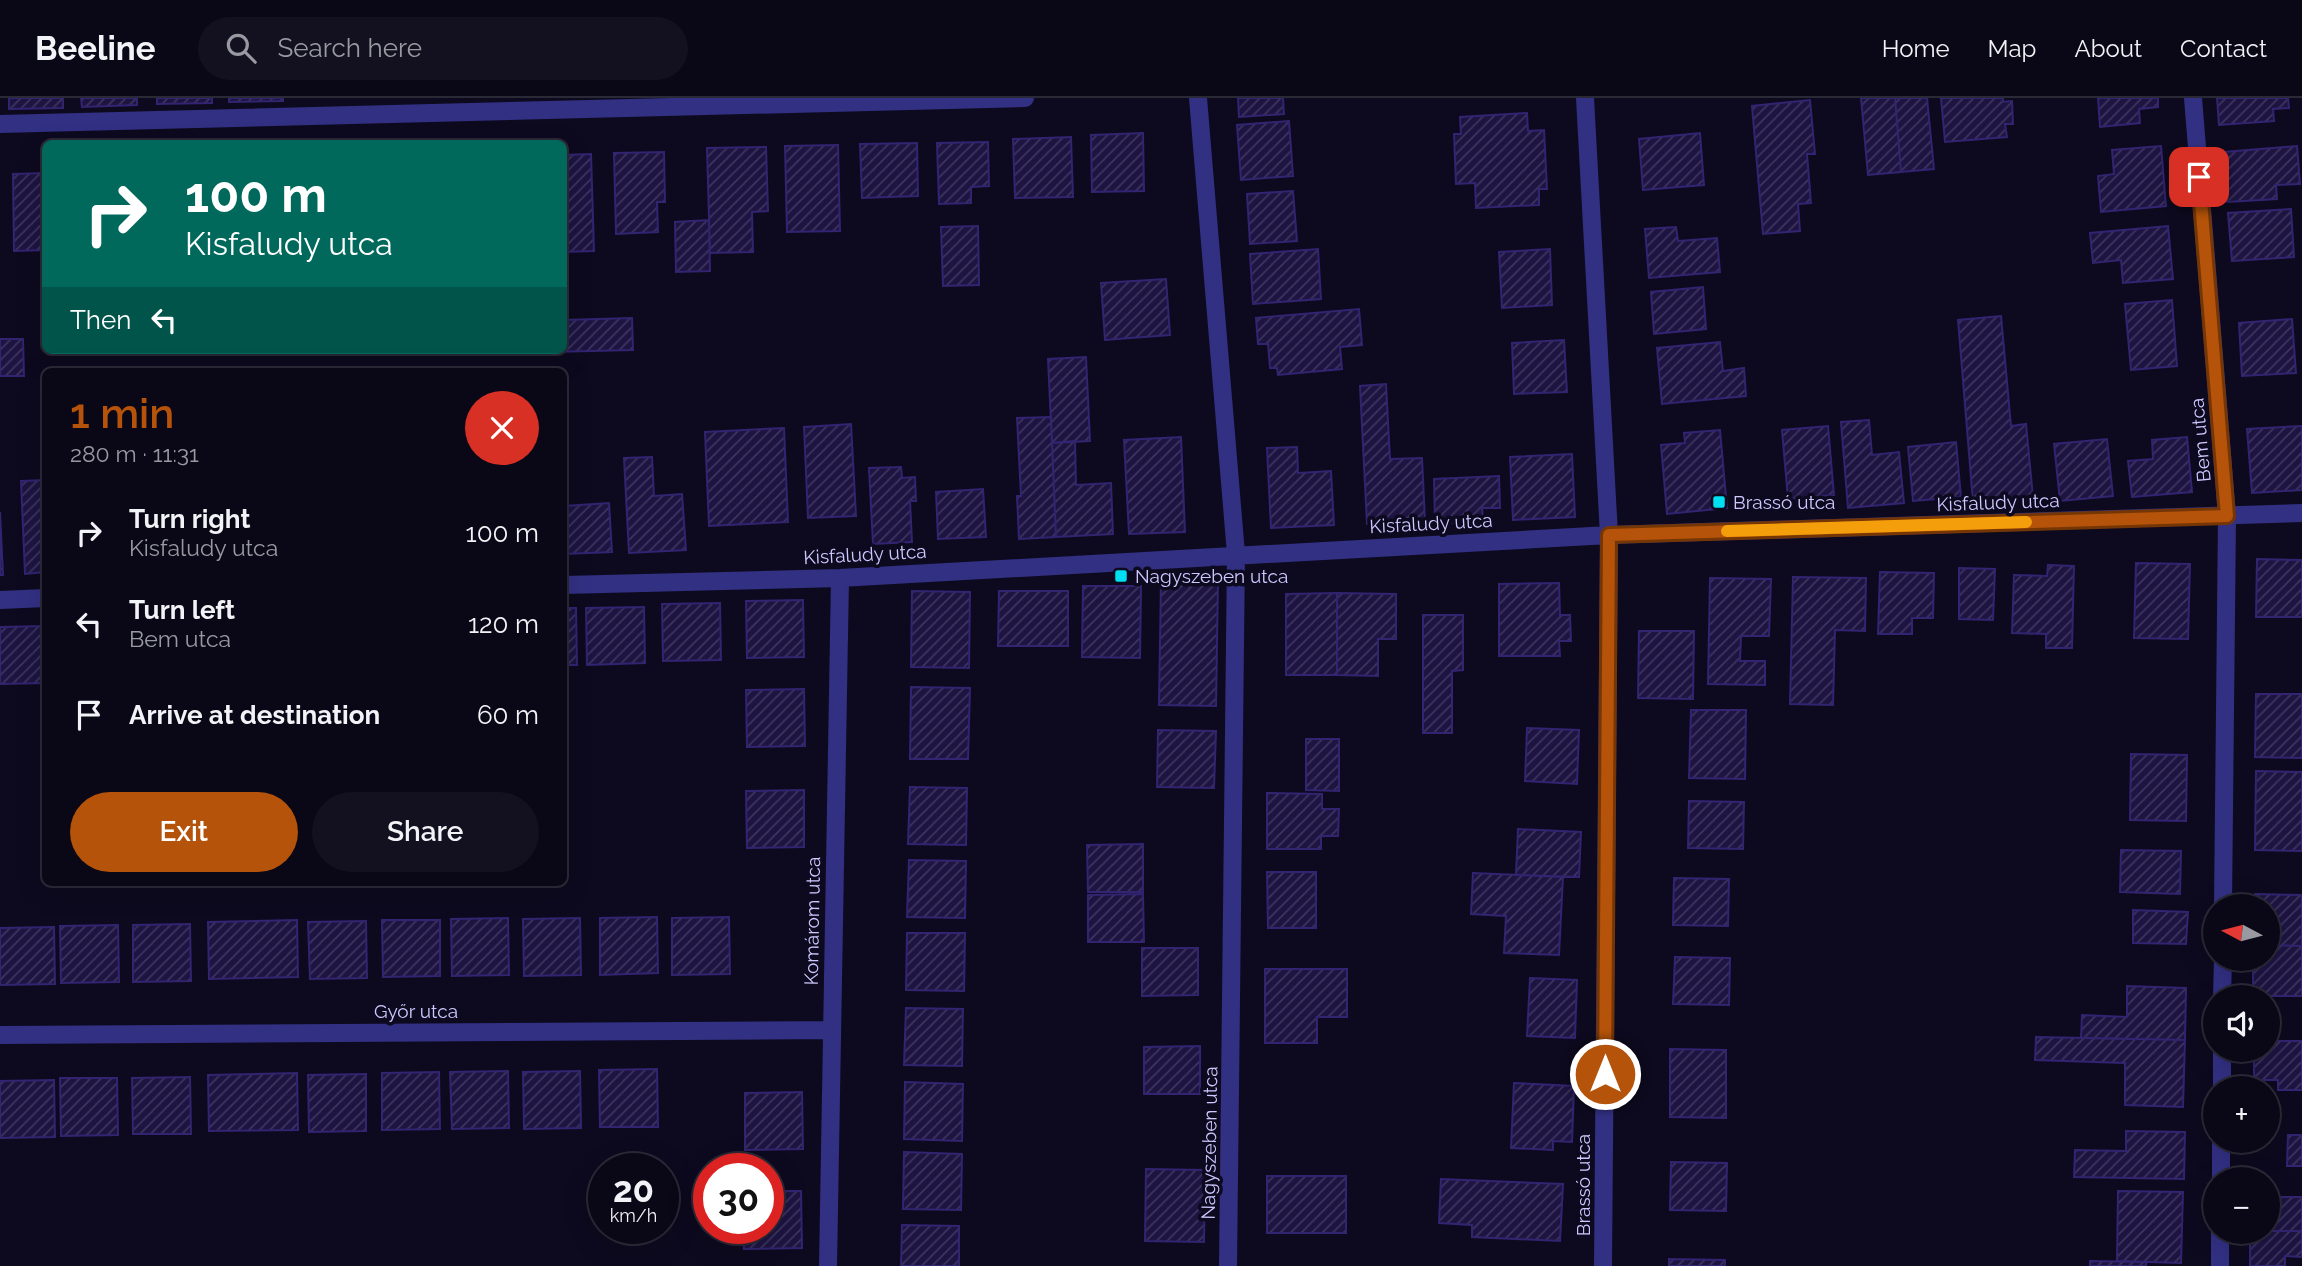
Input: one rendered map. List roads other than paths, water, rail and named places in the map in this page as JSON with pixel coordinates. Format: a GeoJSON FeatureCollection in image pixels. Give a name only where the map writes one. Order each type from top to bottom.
{"type":"FeatureCollection","features":[{"type":"Feature","properties":{"kind":"street"},"geometry":{"type":"LineString","coordinates":[[0,124],[1026,98]]}},
{"type":"Feature","properties":{"kind":"street","name":"Nagyszeben utca"},"geometry":{"type":"LineString","coordinates":[[1198,98],[1236,554],[1228,1266]]}},
{"type":"Feature","properties":{"kind":"street","name":"Brassó utca"},"geometry":{"type":"LineString","coordinates":[[1585,98],[1609,535],[1603,1266]]}},
{"type":"Feature","properties":{"kind":"street","name":"Bem utca"},"geometry":{"type":"LineString","coordinates":[[2193,98],[2227,516],[2223,894]]}},
{"type":"Feature","properties":{"kind":"street","name":"Kisfaludy utca"},"geometry":{"type":"LineString","coordinates":[[567,585],[840,578],[1609,535],[2302,513]]}},
{"type":"Feature","properties":{"kind":"street","name":"Komárom utca"},"geometry":{"type":"LineString","coordinates":[[828,1266],[840,578]]}},
{"type":"Feature","properties":{"kind":"street"},"geometry":{"type":"LineString","coordinates":[[0,600],[42,598]]}},
{"type":"Feature","properties":{"kind":"street","name":"Győr utca"},"geometry":{"type":"LineString","coordinates":[[0,1035],[831,1030]]}},
{"type":"Feature","properties":{"kind":"street"},"geometry":{"type":"LineString","coordinates":[[2220,1244],[2220,1266]]}},
{"type":"Feature","properties":{"kind":"place","name":"Brassó utca"},"geometry":{"type":"Point","coordinates":[1719,502]}},
{"type":"Feature","properties":{"kind":"place","name":"Nagyszeben utca"},"geometry":{"type":"Point","coordinates":[1121,576]}}]}
